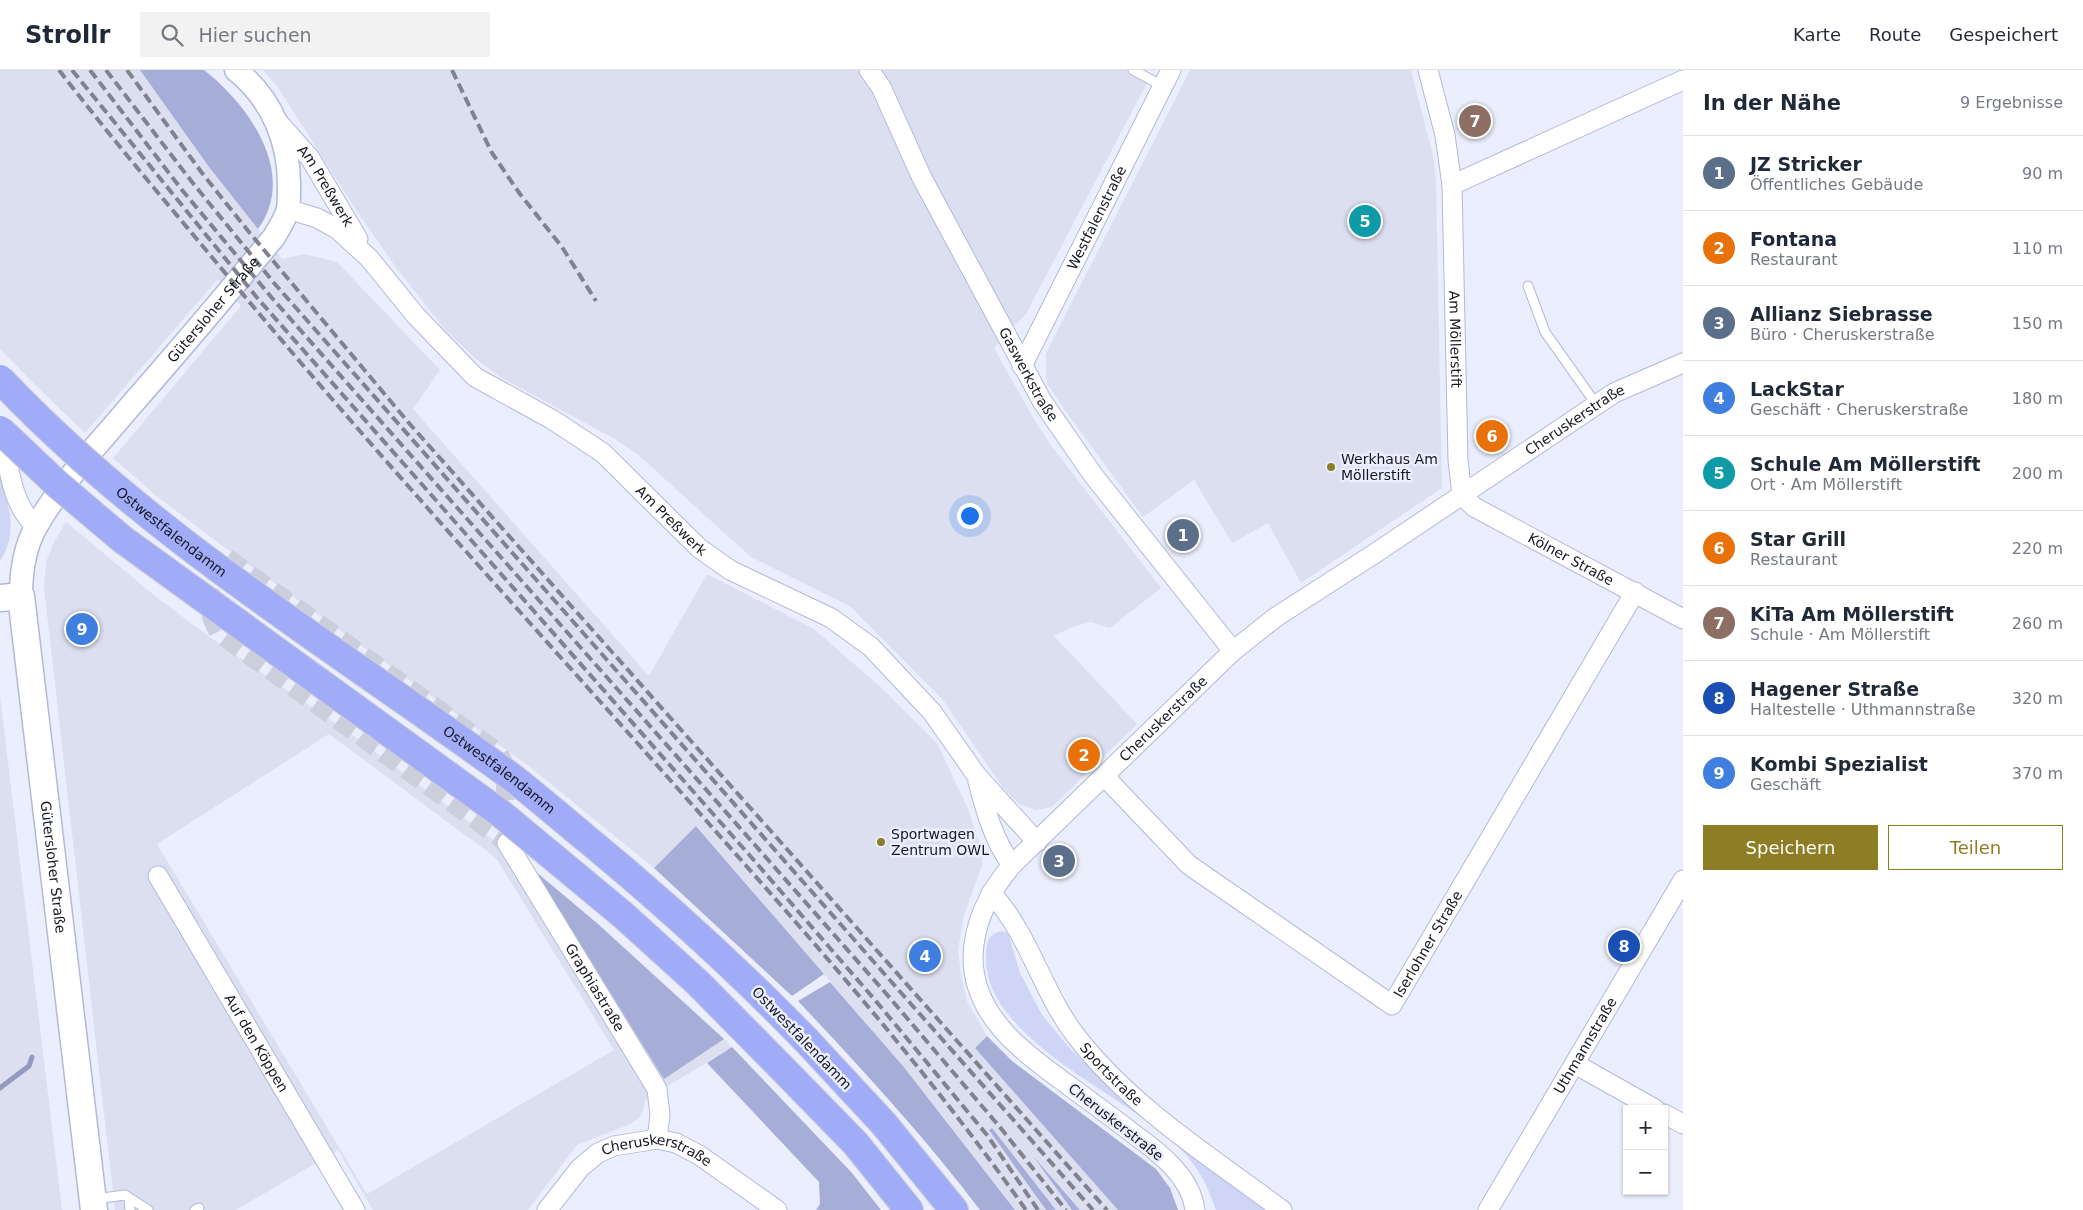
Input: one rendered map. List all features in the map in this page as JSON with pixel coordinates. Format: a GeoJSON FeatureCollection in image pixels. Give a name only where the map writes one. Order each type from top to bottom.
{"type":"FeatureCollection","features":[{"type":"Feature","properties":{"kind":"highway","name":"Ostwestfalendamm"},"geometry":{"type":"LineString","coordinates":[[0,379],[77,455],[143,510],[259,597],[514,780],[636,879],[726,960],[806,1040],[884,1124],[954,1210]]}},
{"type":"Feature","properties":{"kind":"highway"},"geometry":{"type":"LineString","coordinates":[[0,430],[57,484],[122,539],[500,813],[623,915],[698,983],[780,1065],[856,1144],[909,1210]]}},
{"type":"Feature","properties":{"kind":"main road","name":"Gütersloher Straße"},"geometry":{"type":"LineString","coordinates":[[10,597],[93,1205]]}},
{"type":"Feature","properties":{"kind":"street","name":"Gütersloher Straße"},"geometry":{"type":"LineString","coordinates":[[10,597],[36,527],[54,500],[104,437],[274,237],[288,209],[289,169],[284,142],[276,120],[261,95],[236,70]]}},
{"type":"Feature","properties":{"kind":"street","name":"Gaswerkstraße"},"geometry":{"type":"LineString","coordinates":[[869,70],[881,86],[922,178],[1022,366],[1056,421],[1093,475],[1233,651]]}},
{"type":"Feature","properties":{"kind":"street","name":"Am Möllerstift"},"geometry":{"type":"LineString","coordinates":[[1428,70],[1445,135],[1452,185],[1458,460],[1462,495]]}},
{"type":"Feature","properties":{"kind":"street","name":"Westfalenstraße"},"geometry":{"type":"LineString","coordinates":[[1022,366],[1168,78]]}},
{"type":"Feature","properties":{"kind":"street"},"geometry":{"type":"LineString","coordinates":[[1452,185],[1683,80]]}},
{"type":"Feature","properties":{"kind":"street","name":"Am Preßwerk"},"geometry":{"type":"LineString","coordinates":[[276,120],[310,158],[369,258],[416,316],[475,378],[553,420],[603,453],[699,548],[730,570],[831,618],[871,647],[932,712],[977,776],[1037,842]]}},
{"type":"Feature","properties":{"kind":"street","name":"Am Preßwerk"},"geometry":{"type":"LineString","coordinates":[[288,209],[317,218],[337,229],[369,258]]}},
{"type":"Feature","properties":{"kind":"street","name":"Cheruskerstraße"},"geometry":{"type":"LineString","coordinates":[[1195,1210],[1185,1183],[1171,1165],[1149,1146],[1033,1060],[1010,1040],[992,1018],[979,991],[973,967],[974,940],[980,915],[991,892],[1012,866],[1233,651],[1276,617],[1462,495],[1596,404],[1629,385],[1683,363]]}},
{"type":"Feature","properties":{"kind":"street"},"geometry":{"type":"LineString","coordinates":[[0,421],[14,495],[24,515],[36,527]]}},
{"type":"Feature","properties":{"kind":"street","name":"Kölner Straße"},"geometry":{"type":"LineString","coordinates":[[1462,495],[1474,507],[1683,619]]}},
{"type":"Feature","properties":{"kind":"street","name":"Iserlohner Straße"},"geometry":{"type":"LineString","coordinates":[[1105,777],[1190,866],[1392,1005],[1635,592]]}},
{"type":"Feature","properties":{"kind":"street","name":"Am Preßwerk"},"geometry":{"type":"LineString","coordinates":[[977,776],[988,817],[1001,850],[1012,866]]}},
{"type":"Feature","properties":{"kind":"street","name":"Graphiastraße"},"geometry":{"type":"LineString","coordinates":[[507,843],[657,1089],[660,1115],[657,1138]]}},
{"type":"Feature","properties":{"kind":"street","name":"Auf den Köppen"},"geometry":{"type":"LineString","coordinates":[[158,876],[355,1210]]}},
{"type":"Feature","properties":{"kind":"street","name":"Uthmannstraße"},"geometry":{"type":"LineString","coordinates":[[1488,1210],[1683,880]]}},
{"type":"Feature","properties":{"kind":"street","name":"Sportstraße"},"geometry":{"type":"LineString","coordinates":[[991,892],[1011,915],[1052,998],[1076,1036],[1115,1079],[1154,1114],[1282,1210]]}},
{"type":"Feature","properties":{"kind":"street"},"geometry":{"type":"LineString","coordinates":[[1575,1064],[1648,1105]]}},
{"type":"Feature","properties":{"kind":"street"},"geometry":{"type":"LineString","coordinates":[[1668,1116],[1683,1124]]}},
{"type":"Feature","properties":{"kind":"street","name":"Cheruskerstraße"},"geometry":{"type":"LineString","coordinates":[[547,1210],[580,1168],[598,1153],[628,1142],[657,1138],[676,1143],[699,1155],[777,1210]]}},
{"type":"Feature","properties":{"kind":"lane"},"geometry":{"type":"LineString","coordinates":[[1133,70],[1168,78]]}},
{"type":"Feature","properties":{"kind":"lane"},"geometry":{"type":"LineString","coordinates":[[1528,286],[1545,332],[1596,404]]}},
{"type":"Feature","properties":{"kind":"lane"},"geometry":{"type":"LineString","coordinates":[[93,1205],[124,1195],[143,1208]]}},
{"type":"Feature","properties":{"kind":"lane"},"geometry":{"type":"LineString","coordinates":[[129,1198],[130,1210]]}},
{"type":"Feature","properties":{"kind":"shaded area"},"geometry":{"type":"Polygon","coordinates":[[[0,70],[140,70],[209,167],[282,259],[304,254],[337,262],[440,370],[413,409],[649,676],[707,574],[814,629],[885,691],[937,743],[968,809],[982,851],[982,866],[964,915],[958,950],[967,1001],[987,1036],[975,1048],[1118,1210],[1080,1210],[1039,1163],[1072,1210],[1056,1210],[991,1128],[989,1130],[1046,1210],[1015,1210],[903,1066],[697,826],[654,868],[530,767],[224,547],[159,498],[113,458],[241,306],[218,279],[85,433],[32,382],[0,349],[0,70]]]}},
{"type":"Feature","properties":{"kind":"shaded area"},"geometry":{"type":"Polygon","coordinates":[[[140,70],[204,70],[237,102],[263,142],[270,164],[273,186],[269,208],[258,229],[209,167],[140,70]]]}},
{"type":"Feature","properties":{"kind":"shaded area"},"geometry":{"type":"Polygon","coordinates":[[[263,70],[1127,70],[1148,81],[1026,314],[994,348],[1050,444],[1161,588],[1110,628],[1091,622],[1072,627],[1054,636],[1137,724],[1052,807],[1036,810],[1019,804],[1003,788],[943,700],[851,607],[751,557],[636,453],[613,438],[500,377],[476,359],[446,331],[395,266],[356,210],[277,86],[263,70]]]}},
{"type":"Feature","properties":{"kind":"shaded area"},"geometry":{"type":"Polygon","coordinates":[[[1190,70],[1411,70],[1433,156],[1436,179],[1442,488],[1301,583],[1268,523],[1232,543],[1194,480],[1143,517],[1065,410],[1048,385],[1046,376],[1046,353],[1190,70]]]}},
{"type":"Feature","properties":{"kind":"shaded area"},"geometry":{"type":"Polygon","coordinates":[[[0,473],[9,507],[10,529],[6,550],[0,561],[0,473]]]}},
{"type":"Feature","properties":{"kind":"shaded area"},"geometry":{"type":"Polygon","coordinates":[[[66,522],[155,596],[207,635],[358,739],[535,871],[664,1078],[724,1039],[732,1047],[645,1100],[644,1108],[639,1118],[628,1125],[577,1145],[528,1210],[373,1210],[338,1150],[236,1210],[115,1210],[44,588],[46,562],[54,542],[66,522]],[[329,734],[157,844],[367,1194],[614,1050],[496,858],[329,734]]]}},
{"type":"Feature","properties":{"kind":"shaded area"},"geometry":{"type":"Polygon","coordinates":[[[0,696],[62,1210],[0,1210],[0,696]]]}},
{"type":"Feature","properties":{"kind":"shaded area"},"geometry":{"type":"Polygon","coordinates":[[[696,826],[824,974],[792,996],[654,868],[696,826]]]}},
{"type":"Feature","properties":{"kind":"shaded area"},"geometry":{"type":"Polygon","coordinates":[[[535,871],[598,924],[724,1039],[664,1079],[535,871]]]}},
{"type":"Feature","properties":{"kind":"shaded area"},"geometry":{"type":"Polygon","coordinates":[[[1001,931],[1008,933],[1020,973],[1042,1015],[1072,1051],[1142,1114],[1265,1210],[1216,1210],[1200,1174],[1175,1143],[1152,1124],[1061,1062],[1032,1039],[1008,1014],[992,987],[986,957],[989,940],[993,934],[1001,931]]]}},
{"type":"Feature","properties":{"kind":"shaded area"},"geometry":{"type":"Polygon","coordinates":[[[830,982],[903,1066],[1015,1210],[980,1210],[915,1129],[798,1001],[830,982]]]}},
{"type":"Feature","properties":{"kind":"shaded area"},"geometry":{"type":"Polygon","coordinates":[[[987,1036],[1012,1061],[1156,1169],[1170,1188],[1178,1210],[1118,1210],[975,1048],[987,1036]]]}},
{"type":"Feature","properties":{"kind":"shaded area"},"geometry":{"type":"Polygon","coordinates":[[[732,1047],[852,1173],[881,1210],[816,1210],[820,1204],[819,1182],[707,1063],[732,1047]]]}},
{"type":"Feature","properties":{"kind":"shaded area"},"geometry":{"type":"Polygon","coordinates":[[[992,1128],[1056,1210],[1046,1210],[989,1130],[992,1128]]]}},
{"type":"Feature","properties":{"kind":"shaded area"},"geometry":{"type":"Polygon","coordinates":[[[1033,1156],[1080,1210],[1072,1210],[1033,1156]]]}},
{"type":"Feature","properties":{"kind":"waterway"},"geometry":{"type":"LineString","coordinates":[[0,1088],[29,1066],[32,1057]]}},
{"type":"Feature","properties":{"kind":"tunnel"},"geometry":{"type":"LineString","coordinates":[[227,558],[499,753],[505,766],[507,843],[219,633],[210,611],[209,594],[215,577],[227,558]]}},
{"type":"Feature","properties":{"kind":"railway"},"geometry":{"type":"LineString","coordinates":[[59,70],[139,170],[335,403],[863,1000],[947,1103],[1026,1210]]}},
{"type":"Feature","properties":{"kind":"railway"},"geometry":{"type":"LineString","coordinates":[[72,70],[259,300],[875,1000],[987,1135],[1038,1210]]}},
{"type":"Feature","properties":{"kind":"railway"},"geometry":{"type":"LineString","coordinates":[[90,70],[182,190],[272,298],[883,990],[999,1126],[1066,1210]]}},
{"type":"Feature","properties":{"kind":"railway"},"geometry":{"type":"LineString","coordinates":[[106,70],[192,182],[274,283],[1093,1210]]}},
{"type":"Feature","properties":{"kind":"railway"},"geometry":{"type":"LineString","coordinates":[[127,70],[202,173],[249,232],[408,422],[1107,1210]]}},
{"type":"Feature","properties":{"kind":"railway"},"geometry":{"type":"LineString","coordinates":[[452,70],[492,153],[520,194],[562,247],[596,301]]}},
{"type":"Feature","properties":{"kind":"place","name":"KiTa Am Möllerstift"},"geometry":{"type":"Point","coordinates":[1475,121]}},
{"type":"Feature","properties":{"kind":"place","name":"Schule Am Möllerstift"},"geometry":{"type":"Point","coordinates":[1365,221]}},
{"type":"Feature","properties":{"kind":"place","name":"Star Grill"},"geometry":{"type":"Point","coordinates":[1492,436]}},
{"type":"Feature","properties":{"kind":"place","name":"Werkhaus Am Möllerstift"},"geometry":{"type":"Point","coordinates":[1331,467]}},
{"type":"Feature","properties":{"kind":"place","name":"JZ Stricker"},"geometry":{"type":"Point","coordinates":[1183,535]}},
{"type":"Feature","properties":{"kind":"place","name":"Kombi Spezialist"},"geometry":{"type":"Point","coordinates":[82,629]}},
{"type":"Feature","properties":{"kind":"place","name":"Fontana"},"geometry":{"type":"Point","coordinates":[1084,755]}},
{"type":"Feature","properties":{"kind":"place","name":"Sportwagen Zentrum OWL"},"geometry":{"type":"Point","coordinates":[881,842]}},
{"type":"Feature","properties":{"kind":"place","name":"Allianz Siebrasse"},"geometry":{"type":"Point","coordinates":[1059,861]}},
{"type":"Feature","properties":{"kind":"place","name":"Hagener Straße"},"geometry":{"type":"Point","coordinates":[1624,946]}},
{"type":"Feature","properties":{"kind":"place","name":"LackStar"},"geometry":{"type":"Point","coordinates":[925,956]}}]}
